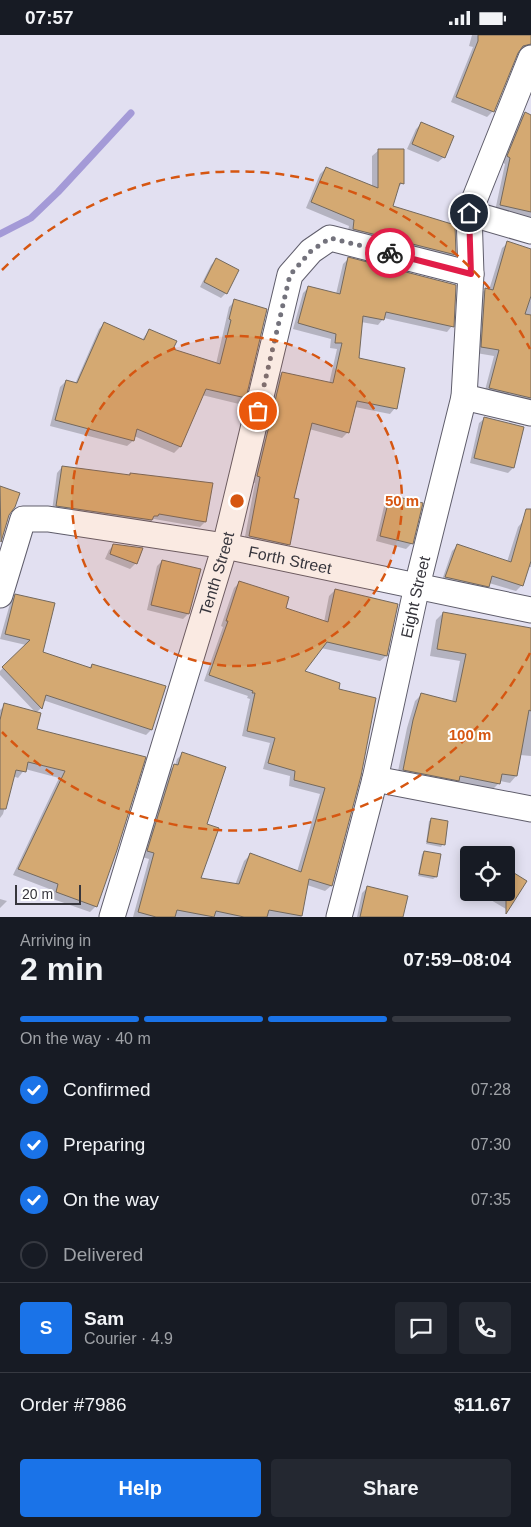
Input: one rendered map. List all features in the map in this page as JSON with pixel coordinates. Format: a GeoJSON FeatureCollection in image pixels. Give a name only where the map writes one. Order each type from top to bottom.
{"type":"FeatureCollection","features":[{"type":"Feature","properties":{"kind":"street"},"geometry":{"type":"LineString","coordinates":[[531,57],[469,213],[531,231]]}},
{"type":"Feature","properties":{"kind":"street","name":"Eight Street"},"geometry":{"type":"LineString","coordinates":[[339,917],[374,779],[417,586],[464,397],[471,274],[469,213]]}},
{"type":"Feature","properties":{"kind":"street","name":"Tenth Street"},"geometry":{"type":"LineString","coordinates":[[112,917],[226,547],[290,275],[311,251],[330,238],[471,274]]}},
{"type":"Feature","properties":{"kind":"street"},"geometry":{"type":"LineString","coordinates":[[464,397],[531,413]]}},
{"type":"Feature","properties":{"kind":"street","name":"Forth Street"},"geometry":{"type":"LineString","coordinates":[[0,595],[24,519],[48,519],[226,547],[531,610]]}},
{"type":"Feature","properties":{"kind":"street"},"geometry":{"type":"LineString","coordinates":[[374,779],[531,809]]}},
{"type":"Feature","properties":{"kind":"building"},"geometry":{"type":"Polygon","coordinates":[[[478,35],[531,35],[531,44],[523,46],[518,53],[494,112],[456,97],[478,41],[478,35]]]}},
{"type":"Feature","properties":{"kind":"building"},"geometry":{"type":"Polygon","coordinates":[[[525,112],[531,115],[531,212],[500,205],[510,158],[507,156],[525,112]]]}},
{"type":"Feature","properties":{"kind":"building"},"geometry":{"type":"Polygon","coordinates":[[[421,122],[454,136],[445,158],[412,144],[421,122]]]}},
{"type":"Feature","properties":{"kind":"building"},"geometry":{"type":"Polygon","coordinates":[[[378,149],[404,149],[404,184],[400,183],[393,206],[455,225],[456,255],[353,229],[354,220],[311,202],[326,167],[378,188],[378,149]]]}},
{"type":"Feature","properties":{"kind":"building"},"geometry":{"type":"Polygon","coordinates":[[[507,241],[531,249],[531,296],[525,314],[531,315],[531,398],[489,388],[499,350],[481,347],[485,288],[493,290],[507,241]]]}},
{"type":"Feature","properties":{"kind":"building"},"geometry":{"type":"Polygon","coordinates":[[[348,257],[456,285],[454,327],[386,312],[384,320],[363,316],[359,358],[405,368],[397,409],[357,401],[349,433],[312,423],[294,498],[299,499],[290,545],[249,536],[260,477],[257,476],[282,372],[333,383],[342,343],[335,343],[336,334],[298,323],[308,286],[340,294],[348,257]]]}},
{"type":"Feature","properties":{"kind":"building"},"geometry":{"type":"Polygon","coordinates":[[[216,258],[239,270],[227,294],[204,282],[216,258]]]}},
{"type":"Feature","properties":{"kind":"building"},"geometry":{"type":"Polygon","coordinates":[[[234,299],[267,309],[246,398],[206,389],[181,447],[137,429],[134,441],[55,420],[66,380],[77,383],[104,322],[144,340],[149,329],[177,341],[173,349],[220,364],[234,299]]]}},
{"type":"Feature","properties":{"kind":"building"},"geometry":{"type":"Polygon","coordinates":[[[484,417],[524,427],[514,468],[474,458],[484,417]]]}},
{"type":"Feature","properties":{"kind":"building"},"geometry":{"type":"Polygon","coordinates":[[[62,466],[213,483],[206,522],[159,514],[154,516],[152,520],[56,506],[62,466]]]}},
{"type":"Feature","properties":{"kind":"building"},"geometry":{"type":"Polygon","coordinates":[[[0,486],[20,493],[15,507],[9,515],[1,542],[0,486]]]}},
{"type":"Feature","properties":{"kind":"building"},"geometry":{"type":"Polygon","coordinates":[[[390,495],[423,503],[413,544],[380,536],[390,495]]]}},
{"type":"Feature","properties":{"kind":"building"},"geometry":{"type":"Polygon","coordinates":[[[526,509],[531,509],[531,561],[523,586],[492,576],[489,587],[445,577],[457,544],[511,562],[526,509]]]}},
{"type":"Feature","properties":{"kind":"building"},"geometry":{"type":"Polygon","coordinates":[[[113,544],[143,548],[137,564],[110,554],[113,544]]]}},
{"type":"Feature","properties":{"kind":"building"},"geometry":{"type":"Polygon","coordinates":[[[162,560],[201,569],[189,614],[151,605],[162,560]]]}},
{"type":"Feature","properties":{"kind":"building"},"geometry":{"type":"Polygon","coordinates":[[[239,581],[289,597],[286,608],[328,622],[335,589],[398,604],[387,656],[327,642],[305,671],[340,683],[339,689],[376,698],[361,776],[332,886],[309,879],[302,916],[269,910],[267,917],[244,917],[216,911],[214,917],[177,910],[175,917],[156,917],[138,912],[154,853],[147,851],[174,764],[178,765],[182,752],[226,767],[207,824],[219,828],[201,878],[239,884],[250,853],[301,872],[325,788],[294,780],[295,771],[268,763],[275,738],[247,731],[255,693],[209,675],[228,621],[226,621],[239,581]]]}},
{"type":"Feature","properties":{"kind":"building"},"geometry":{"type":"Polygon","coordinates":[[[15,594],[55,603],[43,652],[91,668],[92,664],[166,686],[152,730],[46,695],[42,709],[2,667],[30,640],[5,634],[15,594]]]}},
{"type":"Feature","properties":{"kind":"building"},"geometry":{"type":"Polygon","coordinates":[[[443,612],[531,628],[531,711],[529,710],[517,776],[502,774],[500,784],[460,776],[459,781],[403,770],[413,720],[421,693],[456,702],[466,654],[437,649],[443,612]]]}},
{"type":"Feature","properties":{"kind":"building"},"geometry":{"type":"Polygon","coordinates":[[[4,703],[41,713],[37,729],[146,757],[97,907],[56,892],[58,884],[18,869],[65,771],[28,762],[26,772],[16,770],[6,809],[0,809],[0,720],[4,703]]]}},
{"type":"Feature","properties":{"kind":"building"},"geometry":{"type":"Polygon","coordinates":[[[431,818],[448,821],[445,845],[427,842],[431,818]]]}},
{"type":"Feature","properties":{"kind":"building"},"geometry":{"type":"Polygon","coordinates":[[[424,851],[441,854],[437,877],[419,874],[424,851]]]}},
{"type":"Feature","properties":{"kind":"building"},"geometry":{"type":"Polygon","coordinates":[[[515,874],[527,881],[515,900],[515,874]]]}},
{"type":"Feature","properties":{"kind":"building"},"geometry":{"type":"Polygon","coordinates":[[[367,886],[408,896],[403,917],[360,917],[367,886]]]}},
{"type":"Feature","properties":{"kind":"building"},"geometry":{"type":"Polygon","coordinates":[[[506,901],[514,901],[506,914],[506,901]]]}},
{"type":"Feature","properties":{"kind":"waterway"},"geometry":{"type":"LineString","coordinates":[[0,234],[31,218],[58,192],[131,113]]}},
{"type":"Feature","properties":{"kind":"way so far"},"geometry":{"type":"LineString","coordinates":[[258,411],[290,275],[311,251],[330,238],[390,253]]}},
{"type":"Feature","properties":{"kind":"route"},"geometry":{"type":"LineString","coordinates":[[390,253],[471,274],[469,213]]}}]}
